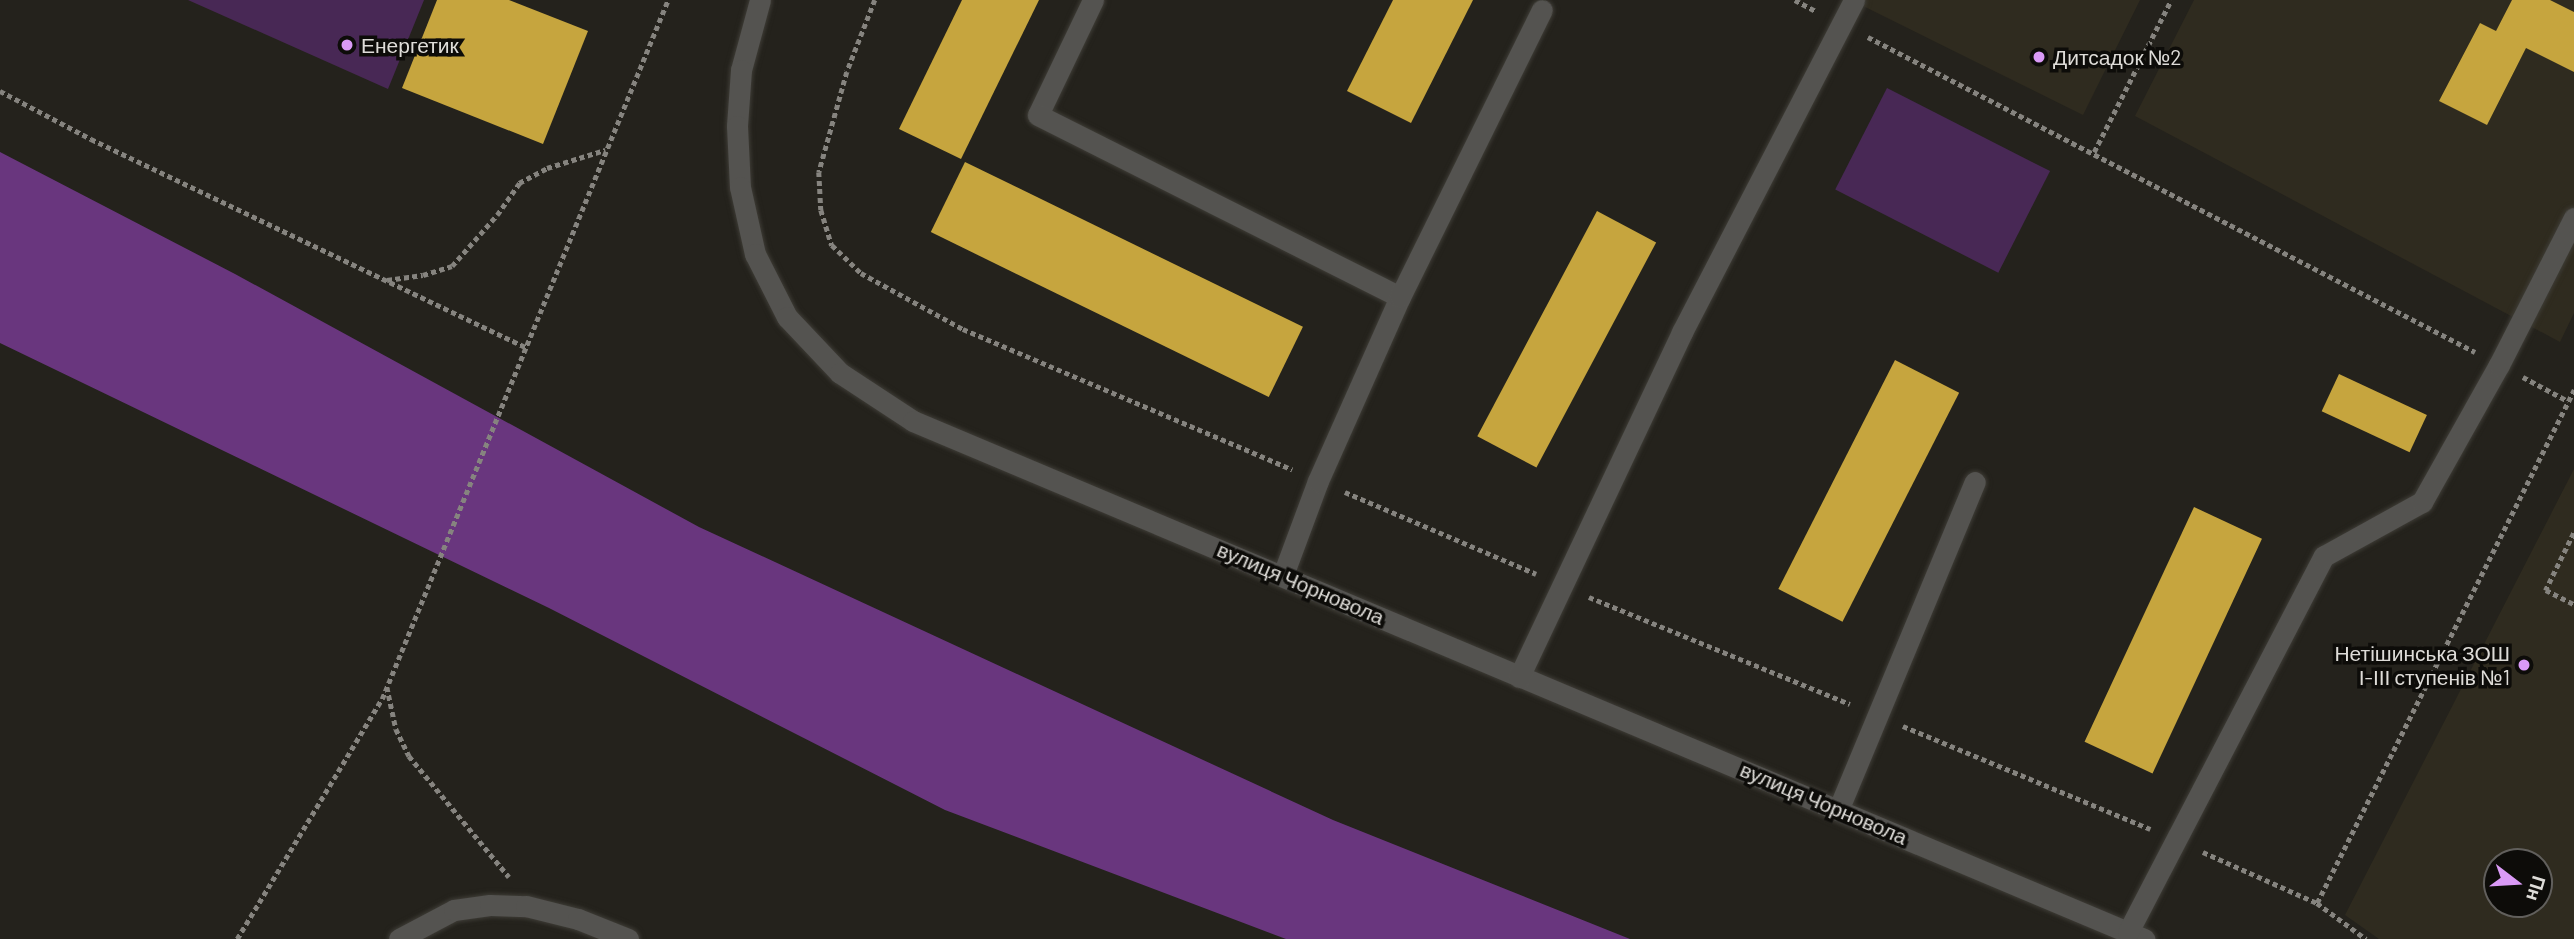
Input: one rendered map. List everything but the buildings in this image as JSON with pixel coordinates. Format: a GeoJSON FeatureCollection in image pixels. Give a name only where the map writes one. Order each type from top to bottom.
{"type":"FeatureCollection","features":[{"type":"Feature","properties":{"kind":"street","name":"вулиця Чорновола"},"geometry":{"type":"LineString","coordinates":[[760,0],[741,70],[737,126],[740,187],[755,254],[787,317],[839,373],[913,421],[2136,935]]}},
{"type":"Feature","properties":{"kind":"street"},"geometry":{"type":"LineString","coordinates":[[1093,0],[1038,115],[1400,297]]}},
{"type":"Feature","properties":{"kind":"street"},"geometry":{"type":"LineString","coordinates":[[1519,677],[1560,584],[1682,332],[1844,24],[1854,0]]}},
{"type":"Feature","properties":{"kind":"street"},"geometry":{"type":"LineString","coordinates":[[1283,575],[1318,481],[1400,297],[1542,10]]}},
{"type":"Feature","properties":{"kind":"street"},"geometry":{"type":"LineString","coordinates":[[2136,935],[2175,839],[2324,556],[2422,502],[2499,365],[2574,218]]}},
{"type":"Feature","properties":{"kind":"street"},"geometry":{"type":"LineString","coordinates":[[1839,808],[1975,482]]}},
{"type":"Feature","properties":{"kind":"street"},"geometry":{"type":"LineString","coordinates":[[399,939],[454,910],[490,905],[532,908],[578,919],[628,939]]}},
{"type":"Feature","properties":{"kind":"path"},"geometry":{"type":"LineString","coordinates":[[237,939],[387,686],[668,0]]}},
{"type":"Feature","properties":{"kind":"path"},"geometry":{"type":"LineString","coordinates":[[875,0],[847,72],[819,172],[821,209],[832,245],[861,272],[964,329],[1560,584],[2175,839],[2317,903],[2366,939]]}},
{"type":"Feature","properties":{"kind":"path"},"geometry":{"type":"LineString","coordinates":[[1795,0],[2094,152],[2568,401]]}},
{"type":"Feature","properties":{"kind":"path"},"geometry":{"type":"LineString","coordinates":[[2094,152],[2171,0]]}},
{"type":"Feature","properties":{"kind":"path"},"geometry":{"type":"LineString","coordinates":[[0,91],[92,139],[527,348]]}},
{"type":"Feature","properties":{"kind":"path"},"geometry":{"type":"LineString","coordinates":[[386,280],[422,275],[452,265],[498,215],[519,183],[547,168],[605,150]]}},
{"type":"Feature","properties":{"kind":"path"},"geometry":{"type":"LineString","coordinates":[[2317,903],[2574,390]]}},
{"type":"Feature","properties":{"kind":"path"},"geometry":{"type":"LineString","coordinates":[[2574,533],[2546,590],[2574,604]]}},
{"type":"Feature","properties":{"kind":"path"},"geometry":{"type":"LineString","coordinates":[[387,686],[396,729],[410,756],[488,849],[532,908]]}},
{"type":"Feature","properties":{"kind":"shaded area","name":"Енергетик"},"geometry":{"type":"Polygon","coordinates":[[[188,0],[424,0],[388,89],[188,0]]]}},
{"type":"Feature","properties":{"kind":"shaded area","name":"Дитсадок №2"},"geometry":{"type":"Polygon","coordinates":[[[1851,0],[2140,0],[2083,115],[1851,0]]]}},
{"type":"Feature","properties":{"kind":"shaded area"},"geometry":{"type":"Polygon","coordinates":[[[2194,0],[2574,0],[2574,313],[2560,342],[2135,116],[2194,0]]]}},
{"type":"Feature","properties":{"kind":"shaded area"},"geometry":{"type":"Polygon","coordinates":[[[1887,88],[2050,171],[1998,273],[1835,190],[1887,88]]]}},
{"type":"Feature","properties":{"kind":"shaded area"},"geometry":{"type":"Polygon","coordinates":[[[0,152],[235,274],[699,527],[1333,820],[1630,939],[1286,939],[945,810],[549,608],[0,343],[0,152]]]}},
{"type":"Feature","properties":{"kind":"shaded area","name":"Нетішинська ЗОШ І-ІІІ ступенів №1"},"geometry":{"type":"Polygon","coordinates":[[[2574,469],[2574,939],[2379,939],[2345,915],[2574,469]]]}},
{"type":"Feature","properties":{"kind":"place","name":"Енергетик"},"geometry":{"type":"Point","coordinates":[347,45]}},
{"type":"Feature","properties":{"kind":"place","name":"Дитсадок №2"},"geometry":{"type":"Point","coordinates":[2039,57]}},
{"type":"Feature","properties":{"kind":"place","name":"Нетішинська ЗОШ І-ІІІ ступенів №1"},"geometry":{"type":"Point","coordinates":[2524,665]}}]}
